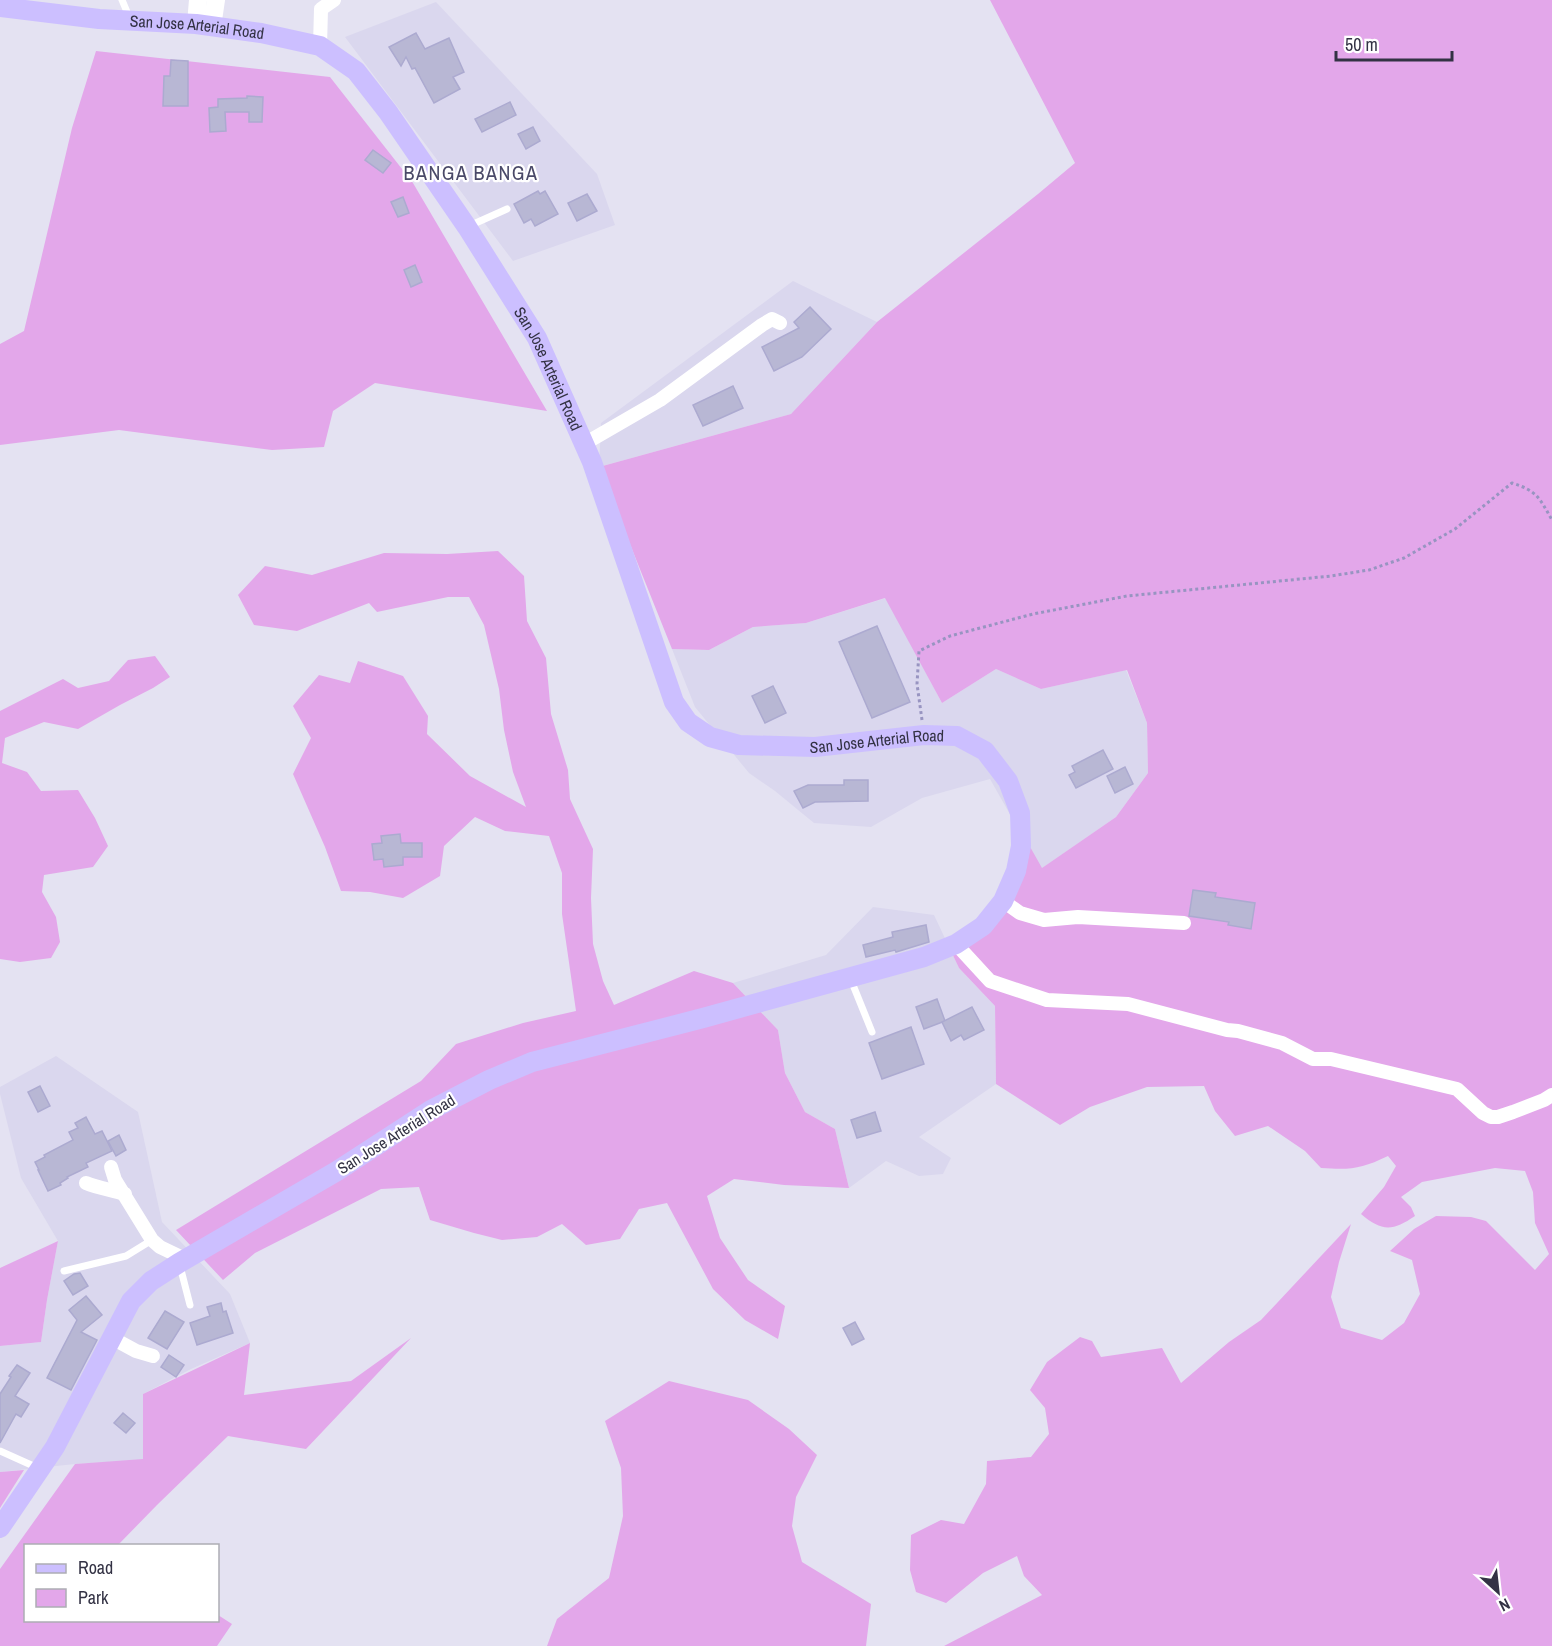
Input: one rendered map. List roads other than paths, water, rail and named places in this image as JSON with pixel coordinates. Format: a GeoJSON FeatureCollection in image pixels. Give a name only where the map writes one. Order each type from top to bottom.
{"type":"FeatureCollection","features":[{"type":"Feature","properties":{"kind":"main road","name":"San Jose Arterial Road"},"geometry":{"type":"LineString","coordinates":[[0,7],[131,21],[204,25],[261,33],[320,46],[356,71],[388,112],[467,227],[537,338],[592,462],[674,702],[688,722],[710,737],[739,745],[815,747],[924,735],[957,736],[986,752],[1008,781],[1020,813],[1021,846],[1017,871],[1003,901],[983,926],[956,944],[924,957],[850,978],[532,1062],[489,1080],[431,1110],[338,1171],[182,1261],[152,1281],[131,1302],[55,1447],[0,1528]]}},
{"type":"Feature","properties":{"kind":"street"},"geometry":{"type":"LineString","coordinates":[[198,0],[204,25]]}},
{"type":"Feature","properties":{"kind":"street"},"geometry":{"type":"LineString","coordinates":[[204,25],[216,0]]}},
{"type":"Feature","properties":{"kind":"street"},"geometry":{"type":"LineString","coordinates":[[320,46],[321,9],[334,0]]}},
{"type":"Feature","properties":{"kind":"street"},"geometry":{"type":"LineString","coordinates":[[584,444],[660,400],[762,325],[772,319],[780,322]]}},
{"type":"Feature","properties":{"kind":"street"},"geometry":{"type":"LineString","coordinates":[[1003,901],[1020,913],[1044,920],[1078,917],[1184,922]]}},
{"type":"Feature","properties":{"kind":"street"},"geometry":{"type":"LineString","coordinates":[[956,944],[990,981],[1047,1000],[1128,1004],[1238,1031],[1282,1043],[1313,1059],[1330,1059],[1457,1089],[1483,1113],[1491,1117],[1513,1112],[1552,1095]]}},
{"type":"Feature","properties":{"kind":"street"},"geometry":{"type":"LineString","coordinates":[[111,1167],[115,1180],[152,1240],[182,1261]]}},
{"type":"Feature","properties":{"kind":"street"},"geometry":{"type":"LineString","coordinates":[[86,1183],[124,1194]]}},
{"type":"Feature","properties":{"kind":"street"},"geometry":{"type":"LineString","coordinates":[[112,1338],[136,1351],[153,1356]]}},
{"type":"Feature","properties":{"kind":"lane"},"geometry":{"type":"LineString","coordinates":[[122,0],[131,21]]}},
{"type":"Feature","properties":{"kind":"lane"},"geometry":{"type":"LineString","coordinates":[[467,227],[507,209]]}},
{"type":"Feature","properties":{"kind":"lane"},"geometry":{"type":"LineString","coordinates":[[850,978],[872,1032]]}},
{"type":"Feature","properties":{"kind":"lane"},"geometry":{"type":"LineString","coordinates":[[64,1271],[126,1256],[152,1240]]}},
{"type":"Feature","properties":{"kind":"lane"},"geometry":{"type":"LineString","coordinates":[[182,1261],[190,1305]]}},
{"type":"Feature","properties":{"kind":"lane"},"geometry":{"type":"LineString","coordinates":[[0,1451],[40,1469]]}},
{"type":"Feature","properties":{"kind":"district","name":"BANGA BANGA"},"geometry":{"type":"Point","coordinates":[471,173]}}]}
